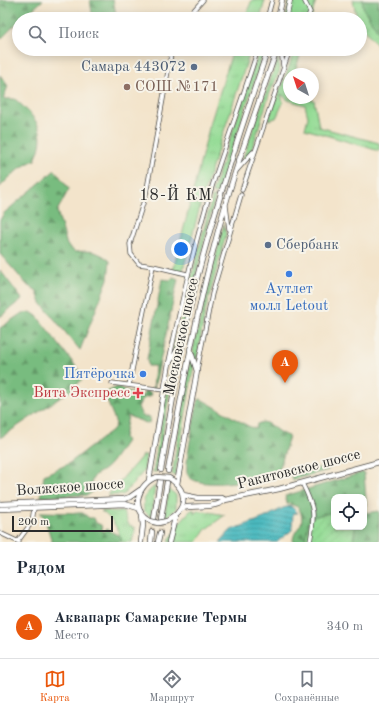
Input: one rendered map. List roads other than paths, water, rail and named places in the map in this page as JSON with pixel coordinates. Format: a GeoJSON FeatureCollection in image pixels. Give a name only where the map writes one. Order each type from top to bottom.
{"type":"FeatureCollection","features":[{"type":"Feature","properties":{"kind":"main road"},"geometry":{"type":"LineString","coordinates":[[279,12],[282,0]]}},
{"type":"Feature","properties":{"kind":"main road"},"geometry":{"type":"LineString","coordinates":[[287,12],[290,0]]}},
{"type":"Feature","properties":{"kind":"main road","name":"Московское шоссе"},"geometry":{"type":"LineString","coordinates":[[161,470],[182,342],[196,280],[222,186],[266,56]]}},
{"type":"Feature","properties":{"kind":"main road","name":"Московское шоссе"},"geometry":{"type":"LineString","coordinates":[[168,471],[190,348],[225,204],[275,56]]}},
{"type":"Feature","properties":{"kind":"main road"},"geometry":{"type":"LineString","coordinates":[[222,186],[230,190]]}},
{"type":"Feature","properties":{"kind":"main road"},"geometry":{"type":"LineString","coordinates":[[175,518],[158,523],[152,520],[142,514],[138,508],[138,498],[140,490],[149,480],[169,363],[182,342]]}},
{"type":"Feature","properties":{"kind":"main road"},"geometry":{"type":"LineString","coordinates":[[177,484],[197,371],[190,348]]}},
{"type":"Feature","properties":{"kind":"main road","name":"Ракитовское шоссе"},"geometry":{"type":"LineString","coordinates":[[182,508],[214,505],[222,503],[225,500],[302,483],[379,462]]}},
{"type":"Feature","properties":{"kind":"main road"},"geometry":{"type":"LineString","coordinates":[[149,480],[169,478],[177,484],[183,496],[182,508],[175,518],[169,542]]}},
{"type":"Feature","properties":{"kind":"main road"},"geometry":{"type":"LineString","coordinates":[[152,520],[159,479]]}},
{"type":"Feature","properties":{"kind":"main road"},"geometry":{"type":"LineString","coordinates":[[161,519],[167,482]]}},
{"type":"Feature","properties":{"kind":"main road","name":"Волжское шоссе"},"geometry":{"type":"LineString","coordinates":[[0,504],[124,499],[140,490]]}},
{"type":"Feature","properties":{"kind":"main road","name":"Ракитовское шоссе"},"geometry":{"type":"LineString","coordinates":[[183,496],[198,498],[222,498],[225,500]]}},
{"type":"Feature","properties":{"kind":"main road","name":"Волжское шоссе"},"geometry":{"type":"LineString","coordinates":[[0,509],[125,504],[138,508]]}},
{"type":"Feature","properties":{"kind":"main road"},"geometry":{"type":"LineString","coordinates":[[141,542],[143,525],[142,514]]}},
{"type":"Feature","properties":{"kind":"main road"},"geometry":{"type":"LineString","coordinates":[[151,542],[152,532]]}},
{"type":"Feature","properties":{"kind":"main road"},"geometry":{"type":"LineString","coordinates":[[158,542],[160,533]]}},
{"type":"Feature","properties":{"kind":"street"},"geometry":{"type":"LineString","coordinates":[[192,12],[203,0]]}},
{"type":"Feature","properties":{"kind":"street"},"geometry":{"type":"LineString","coordinates":[[269,12],[272,0]]}},
{"type":"Feature","properties":{"kind":"street"},"geometry":{"type":"LineString","coordinates":[[304,0],[310,12]]}},
{"type":"Feature","properties":{"kind":"street"},"geometry":{"type":"LineString","coordinates":[[171,56],[146,194],[130,244],[131,254],[139,264],[187,274]]}},
{"type":"Feature","properties":{"kind":"street"},"geometry":{"type":"LineString","coordinates":[[169,363],[187,274],[219,164],[256,56]]}},
{"type":"Feature","properties":{"kind":"street"},"geometry":{"type":"LineString","coordinates":[[282,56],[283,67]]}},
{"type":"Feature","properties":{"kind":"street"},"geometry":{"type":"LineString","coordinates":[[242,190],[287,56]]}},
{"type":"Feature","properties":{"kind":"street"},"geometry":{"type":"LineString","coordinates":[[236,171],[254,152]]}},
{"type":"Feature","properties":{"kind":"street"},"geometry":{"type":"LineString","coordinates":[[197,371],[212,294],[229,231],[241,195]]}},
{"type":"Feature","properties":{"kind":"street"},"geometry":{"type":"LineString","coordinates":[[225,204],[229,231]]}},
{"type":"Feature","properties":{"kind":"street"},"geometry":{"type":"LineString","coordinates":[[129,385],[152,266]]}},
{"type":"Feature","properties":{"kind":"street"},"geometry":{"type":"LineString","coordinates":[[112,383],[164,390]]}},
{"type":"Feature","properties":{"kind":"street"},"geometry":{"type":"LineString","coordinates":[[302,483],[312,504],[313,522],[310,542]]}},
{"type":"Feature","properties":{"kind":"street"},"geometry":{"type":"LineString","coordinates":[[0,533],[18,541],[32,522],[34,508]]}},
{"type":"Feature","properties":{"kind":"water"},"geometry":{"type":"Polygon","coordinates":[[[291,506],[298,513],[293,513],[292,530],[277,542],[220,542],[231,530],[291,506]]]}},
{"type":"Feature","properties":{"kind":"tunnel"},"geometry":{"type":"LineString","coordinates":[[152,532],[154,519]]}},
{"type":"Feature","properties":{"kind":"tunnel"},"geometry":{"type":"LineString","coordinates":[[160,533],[161,519]]}},
{"type":"Feature","properties":{"kind":"place","name":"Самара 443072"},"geometry":{"type":"Point","coordinates":[194,67]}},
{"type":"Feature","properties":{"kind":"place","name":"СОШ №171"},"geometry":{"type":"Point","coordinates":[127,87]}},
{"type":"Feature","properties":{"kind":"place","name":"Сбербанк"},"geometry":{"type":"Point","coordinates":[268,245]}},
{"type":"Feature","properties":{"kind":"place","name":"Аутлет молл Letout"},"geometry":{"type":"Point","coordinates":[289,274]}},
{"type":"Feature","properties":{"kind":"place","name":"Пятёрочка"},"geometry":{"type":"Point","coordinates":[143,374]}},
{"type":"Feature","properties":{"kind":"place","name":"Аквапарк Самарские Термы"},"geometry":{"type":"Point","coordinates":[285,383]}},
{"type":"Feature","properties":{"kind":"place","name":"Вита Экспресс"},"geometry":{"type":"Point","coordinates":[138,393]}},
{"type":"Feature","properties":{"kind":"district","name":"18-Й КМ"},"geometry":{"type":"Point","coordinates":[176,196]}}]}
